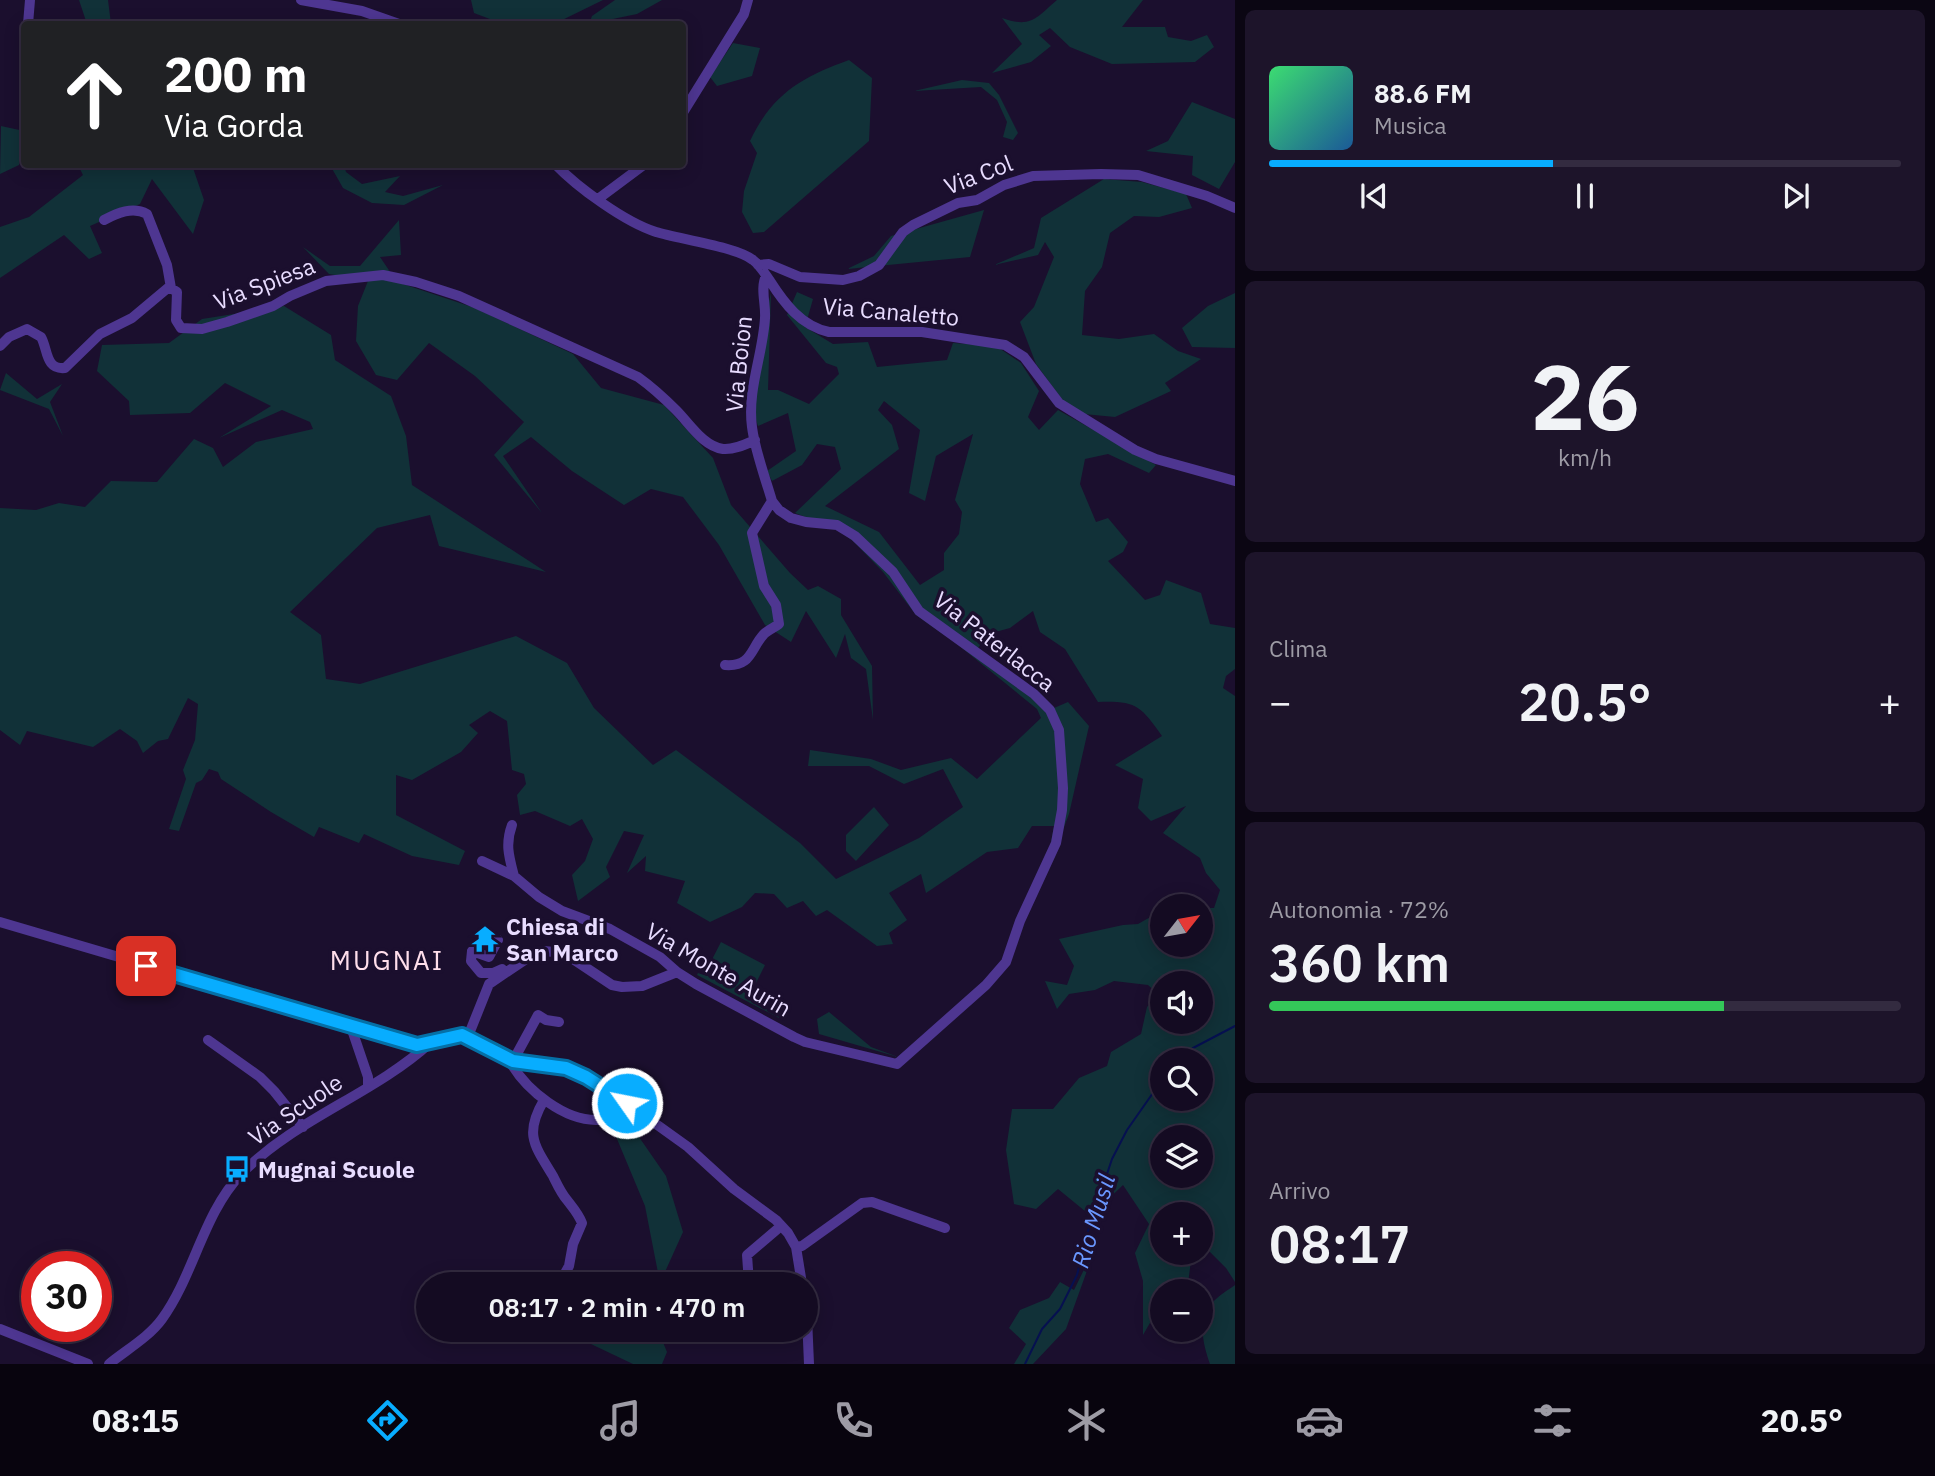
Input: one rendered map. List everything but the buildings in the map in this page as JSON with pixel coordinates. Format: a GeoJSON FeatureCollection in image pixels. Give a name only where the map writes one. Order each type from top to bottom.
{"type":"FeatureCollection","features":[{"type":"Feature","properties":{"kind":"street"},"geometry":{"type":"LineString","coordinates":[[28,21],[30,0]]}},
{"type":"Feature","properties":{"kind":"street"},"geometry":{"type":"LineString","coordinates":[[301,0],[354,4],[392,21]]}},
{"type":"Feature","properties":{"kind":"street"},"geometry":{"type":"LineString","coordinates":[[686,108],[744,14],[748,0]]}},
{"type":"Feature","properties":{"kind":"street","name":"Via Canaletto"},"geometry":{"type":"LineString","coordinates":[[559,168],[598,199],[645,228],[750,258],[792,310],[809,324],[822,330],[922,332],[987,341],[1011,348],[1024,357],[1059,403],[1135,450],[1150,457],[1235,481]]}},
{"type":"Feature","properties":{"kind":"street"},"geometry":{"type":"LineString","coordinates":[[598,199],[640,168]]}},
{"type":"Feature","properties":{"kind":"street","name":"Via Col"},"geometry":{"type":"LineString","coordinates":[[758,265],[769,264],[800,277],[843,280],[859,276],[878,265],[903,232],[913,225],[958,204],[977,200],[1004,185],[1033,176],[1138,175],[1207,196],[1235,208]]}},
{"type":"Feature","properties":{"kind":"street"},"geometry":{"type":"LineString","coordinates":[[0,346],[9,337],[27,329],[41,337],[52,365],[57,369],[65,368],[100,334],[132,318],[156,296],[171,288],[167,265],[146,214],[141,211],[125,211],[104,220]]}},
{"type":"Feature","properties":{"kind":"street","name":"Via Spiesa"},"geometry":{"type":"LineString","coordinates":[[171,288],[177,292],[176,320],[181,328],[202,329],[273,306],[326,281],[383,275],[416,282],[459,296],[638,377],[659,393],[713,446],[734,449],[755,440]]}},
{"type":"Feature","properties":{"kind":"street","name":"Via Boion"},"geometry":{"type":"LineString","coordinates":[[766,275],[763,287],[766,314],[754,385],[752,425],[772,500]]}},
{"type":"Feature","properties":{"kind":"street"},"geometry":{"type":"LineString","coordinates":[[725,665],[735,666],[750,658],[764,634],[779,624],[776,605],[764,586],[752,533],[772,500]]}},
{"type":"Feature","properties":{"kind":"street","name":"Via Paterlacca"},"geometry":{"type":"LineString","coordinates":[[772,500],[779,510],[791,518],[837,526],[855,536],[893,572],[919,611],[1013,677],[1050,710],[1059,730],[1063,788],[1062,810],[1052,854],[1020,921],[1006,962],[986,985],[897,1065],[794,1037]]}},
{"type":"Feature","properties":{"kind":"street"},"geometry":{"type":"LineString","coordinates":[[512,825],[507,839],[507,851],[514,876]]}},
{"type":"Feature","properties":{"kind":"street","name":"Via Monte Aurin"},"geometry":{"type":"LineString","coordinates":[[482,861],[514,876],[551,904],[610,929],[660,957],[677,972],[794,1037]]}},
{"type":"Feature","properties":{"kind":"street"},"geometry":{"type":"LineString","coordinates":[[0,922],[417,1045],[462,1035],[467,1040],[513,1061],[566,1068],[610,1091],[645,1115],[688,1147],[734,1189],[781,1226],[796,1247],[800,1272]]}},
{"type":"Feature","properties":{"kind":"street"},"geometry":{"type":"LineString","coordinates":[[498,940],[489,957],[472,951],[470,956],[473,965],[486,974],[512,968]]}},
{"type":"Feature","properties":{"kind":"street"},"geometry":{"type":"LineString","coordinates":[[467,1040],[489,984],[529,957],[544,951],[564,953],[612,985],[622,987],[642,986],[677,972]]}},
{"type":"Feature","properties":{"kind":"street"},"geometry":{"type":"LineString","coordinates":[[559,1022],[538,1015],[513,1061],[516,1072],[529,1088],[565,1111],[594,1120],[645,1115]]}},
{"type":"Feature","properties":{"kind":"street"},"geometry":{"type":"LineString","coordinates":[[350,1024],[368,1077],[368,1086]]}},
{"type":"Feature","properties":{"kind":"street"},"geometry":{"type":"LineString","coordinates":[[208,1040],[267,1084],[303,1128]]}},
{"type":"Feature","properties":{"kind":"street","name":"Via Scuole"},"geometry":{"type":"LineString","coordinates":[[109,1364],[160,1322],[175,1300],[217,1209],[251,1164],[368,1086],[407,1064],[430,1043]]}},
{"type":"Feature","properties":{"kind":"street"},"geometry":{"type":"LineString","coordinates":[[544,1100],[532,1129],[536,1149],[567,1200],[578,1212],[582,1223],[566,1272]]}},
{"type":"Feature","properties":{"kind":"street"},"geometry":{"type":"LineString","coordinates":[[796,1247],[802,1246],[862,1203],[872,1202],[945,1228]]}},
{"type":"Feature","properties":{"kind":"street"},"geometry":{"type":"LineString","coordinates":[[748,1272],[747,1255],[781,1226]]}},
{"type":"Feature","properties":{"kind":"street"},"geometry":{"type":"LineString","coordinates":[[0,1329],[88,1364]]}},
{"type":"Feature","properties":{"kind":"street"},"geometry":{"type":"LineString","coordinates":[[808,1342],[809,1364]]}},
{"type":"Feature","properties":{"kind":"green space"},"geometry":{"type":"Polygon","coordinates":[[[79,0],[108,0],[111,21],[86,21],[79,0]]]}},
{"type":"Feature","properties":{"kind":"green space"},"geometry":{"type":"Polygon","coordinates":[[[471,0],[603,0],[560,21],[495,21],[474,13],[471,0]]]}},
{"type":"Feature","properties":{"kind":"green space"},"geometry":{"type":"Polygon","coordinates":[[[615,0],[662,0],[637,14],[603,21],[590,21],[592,16],[615,0]]]}},
{"type":"Feature","properties":{"kind":"green space"},"geometry":{"type":"Polygon","coordinates":[[[1057,0],[1143,0],[1122,27],[1165,27],[1168,37],[1191,41],[1207,35],[1214,47],[1195,62],[1112,64],[1070,47],[1050,28],[1039,35],[1051,46],[1031,62],[992,73],[1022,44],[1002,18],[1026,22],[1057,0]]]}},
{"type":"Feature","properties":{"kind":"green space"},"geometry":{"type":"Polygon","coordinates":[[[733,43],[760,48],[752,76],[717,86],[710,77],[733,43]]]}},
{"type":"Feature","properties":{"kind":"green space"},"geometry":{"type":"Polygon","coordinates":[[[849,60],[872,78],[869,141],[764,232],[753,233],[742,212],[744,191],[757,153],[750,141],[768,111],[790,89],[817,73],[849,60]]]}},
{"type":"Feature","properties":{"kind":"green space"},"geometry":{"type":"Polygon","coordinates":[[[962,80],[989,83],[999,95],[1018,133],[1013,140],[1003,137],[1007,122],[997,100],[981,87],[914,91],[962,80]]]}},
{"type":"Feature","properties":{"kind":"green space"},"geometry":{"type":"Polygon","coordinates":[[[1192,102],[1235,119],[1235,162],[1219,189],[1192,175],[1193,156],[1146,151],[1168,141],[1192,102]]]}},
{"type":"Feature","properties":{"kind":"green space"},"geometry":{"type":"Polygon","coordinates":[[[1,126],[21,130],[19,165],[0,174],[1,126]]]}},
{"type":"Feature","properties":{"kind":"green space"},"geometry":{"type":"Polygon","coordinates":[[[80,168],[193,168],[204,200],[193,234],[152,179],[140,204],[90,226],[102,253],[89,259],[64,235],[0,278],[0,227],[29,217],[83,175],[80,168]]]}},
{"type":"Feature","properties":{"kind":"green space"},"geometry":{"type":"Polygon","coordinates":[[[332,168],[345,168],[346,172],[362,184],[400,176],[385,192],[403,196],[443,185],[404,205],[372,203],[343,188],[332,168]]]}},
{"type":"Feature","properties":{"kind":"green space"},"geometry":{"type":"Polygon","coordinates":[[[1104,179],[1142,182],[1186,194],[1192,208],[1159,217],[1134,216],[1110,233],[1102,267],[1085,291],[1082,335],[1119,339],[1154,334],[1178,351],[1201,359],[1165,383],[1171,391],[1115,417],[1084,414],[1064,402],[1036,364],[1020,322],[1034,307],[1054,257],[1045,242],[1038,255],[994,265],[1034,248],[1041,218],[1104,179]]]}},
{"type":"Feature","properties":{"kind":"green space"},"geometry":{"type":"Polygon","coordinates":[[[984,210],[970,257],[847,269],[874,256],[891,236],[984,210]]]}},
{"type":"Feature","properties":{"kind":"green space"},"geometry":{"type":"Polygon","coordinates":[[[399,220],[401,255],[380,257],[397,282],[475,308],[573,354],[601,388],[664,405],[713,458],[731,505],[790,573],[808,590],[818,586],[841,599],[841,615],[872,666],[873,720],[866,669],[851,658],[845,634],[836,658],[806,611],[791,642],[765,625],[719,545],[683,497],[651,489],[624,505],[572,471],[531,437],[503,456],[542,513],[494,455],[524,422],[475,376],[429,343],[397,380],[376,375],[356,341],[358,306],[368,281],[329,274],[303,247],[330,266],[360,266],[399,220]]]}},
{"type":"Feature","properties":{"kind":"green space"},"geometry":{"type":"Polygon","coordinates":[[[797,292],[813,299],[805,327],[833,344],[868,342],[877,367],[947,360],[953,343],[996,346],[1021,363],[1039,391],[1028,417],[1039,430],[1058,410],[1156,465],[1149,473],[1108,454],[1085,459],[1080,484],[1096,522],[1108,518],[1128,542],[1123,552],[1108,561],[1145,600],[1160,595],[1166,580],[1201,593],[1210,624],[1235,628],[1235,669],[1226,676],[1223,688],[1235,696],[1235,1282],[1213,1255],[1213,1202],[1150,1202],[1150,1265],[1190,1265],[1189,1279],[1150,1279],[1150,1323],[1143,1335],[1143,1281],[1135,1253],[1149,1224],[1123,1185],[1091,1216],[1058,1189],[1036,1209],[1014,1204],[1006,1150],[1012,1109],[1053,1109],[1079,1078],[1107,1066],[1111,1052],[1141,1034],[1150,1003],[1150,1034],[1213,1034],[1213,971],[1150,971],[1150,987],[1114,981],[1095,990],[1069,994],[1057,1009],[1045,981],[1067,985],[1074,966],[1059,939],[1138,924],[1150,917],[1150,957],[1213,957],[1213,908],[1220,890],[1206,873],[1200,858],[1163,833],[1186,806],[1151,821],[1138,808],[1143,779],[1115,765],[1162,736],[1148,717],[1136,707],[1098,702],[1065,649],[1040,632],[1033,611],[1010,628],[988,634],[978,648],[1054,708],[1068,702],[1089,726],[1069,814],[1044,879],[1054,826],[1032,826],[1018,848],[987,852],[926,893],[921,874],[889,893],[907,920],[889,933],[893,944],[877,946],[827,910],[816,916],[803,901],[787,908],[774,894],[755,893],[742,907],[710,922],[677,903],[685,881],[645,871],[646,856],[627,873],[644,835],[624,831],[606,867],[610,877],[578,901],[572,875],[585,861],[593,839],[582,819],[570,826],[535,811],[520,815],[517,795],[526,784],[524,774],[512,770],[507,721],[490,711],[469,725],[478,733],[461,752],[412,780],[396,775],[396,815],[465,851],[459,865],[412,856],[364,834],[359,843],[319,827],[314,837],[271,812],[221,779],[218,772],[209,769],[202,780],[196,783],[179,831],[169,829],[186,779],[183,770],[195,740],[198,704],[188,698],[168,739],[158,741],[143,753],[137,741],[120,729],[93,747],[27,731],[20,745],[0,730],[0,508],[36,510],[59,503],[85,507],[111,481],[157,482],[194,439],[213,448],[223,467],[256,442],[313,429],[310,422],[282,410],[219,438],[271,406],[225,383],[190,413],[130,415],[129,401],[97,371],[102,345],[169,343],[202,319],[284,306],[331,335],[335,360],[391,396],[406,436],[412,485],[546,572],[439,546],[430,515],[377,528],[290,612],[321,635],[326,679],[360,684],[516,636],[567,663],[594,708],[653,765],[676,750],[800,843],[836,879],[919,838],[963,807],[943,769],[904,784],[869,766],[808,766],[810,750],[871,759],[901,770],[951,758],[977,779],[1041,718],[1037,709],[957,644],[916,615],[883,572],[854,542],[837,529],[795,513],[841,469],[835,447],[817,444],[802,465],[772,481],[767,471],[796,451],[788,413],[758,426],[747,394],[771,293],[768,390],[778,390],[809,404],[839,374],[837,367],[826,363],[787,315],[797,292]],[[884,401],[878,410],[892,425],[899,449],[825,506],[879,532],[920,585],[944,570],[944,553],[959,534],[962,512],[955,500],[973,434],[936,456],[925,501],[909,493],[920,430],[884,401]]]}},
{"type":"Feature","properties":{"kind":"green space"},"geometry":{"type":"Polygon","coordinates":[[[1235,293],[1235,348],[1192,347],[1182,328],[1208,306],[1235,293]]]}},
{"type":"Feature","properties":{"kind":"green space"},"geometry":{"type":"Polygon","coordinates":[[[6,373],[37,399],[62,384],[50,402],[63,436],[49,409],[0,390],[6,373]]]}},
{"type":"Feature","properties":{"kind":"green space"},"geometry":{"type":"Polygon","coordinates":[[[874,807],[889,825],[856,861],[846,851],[846,835],[874,807]]]}},
{"type":"Feature","properties":{"kind":"green space"},"geometry":{"type":"Polygon","coordinates":[[[721,942],[765,965],[754,987],[786,1005],[779,1018],[697,975],[704,975],[721,942]]]}},
{"type":"Feature","properties":{"kind":"green space"},"geometry":{"type":"Polygon","coordinates":[[[829,1012],[871,1047],[898,1057],[819,1034],[817,1019],[829,1012]]]}},
{"type":"Feature","properties":{"kind":"green space"},"geometry":{"type":"Polygon","coordinates":[[[612,1127],[639,1137],[666,1176],[683,1232],[665,1272],[658,1272],[645,1206],[612,1127]]]}},
{"type":"Feature","properties":{"kind":"green space"},"geometry":{"type":"Polygon","coordinates":[[[1097,1243],[1066,1329],[1033,1364],[1014,1364],[1026,1344],[1009,1328],[1020,1310],[1049,1298],[1060,1282],[1074,1290],[1097,1243]]]}},
{"type":"Feature","properties":{"kind":"green space"},"geometry":{"type":"Polygon","coordinates":[[[1235,1285],[1235,1364],[1210,1364],[1204,1342],[1213,1342],[1214,1300],[1235,1285]]]}},
{"type":"Feature","properties":{"kind":"green space"},"geometry":{"type":"Polygon","coordinates":[[[587,1342],[663,1342],[667,1352],[662,1364],[633,1364],[587,1342]]]}},
{"type":"Feature","properties":{"kind":"waterway","name":"Rio Musil"},"geometry":{"type":"LineString","coordinates":[[1193,1048],[1235,1026]]}},
{"type":"Feature","properties":{"kind":"waterway","name":"Rio Musil"},"geometry":{"type":"LineString","coordinates":[[1025,1364],[1042,1329],[1060,1309],[1077,1275],[1088,1231],[1112,1159],[1127,1130],[1150,1097]]}},
{"type":"Feature","properties":{"kind":"place","name":"Chiesa di San Marco"},"geometry":{"type":"Point","coordinates":[485,939]}},
{"type":"Feature","properties":{"kind":"place","name":"Mugnai Scuole"},"geometry":{"type":"Point","coordinates":[237,1169]}},
{"type":"Feature","properties":{"kind":"district","name":"MUGNAI"},"geometry":{"type":"Point","coordinates":[387,960]}},
{"type":"Feature","properties":{"kind":"route"},"geometry":{"type":"LineString","coordinates":[[146,966],[417,1045],[462,1035],[467,1040],[513,1061],[566,1068],[586,1077],[627,1103]]}}]}
